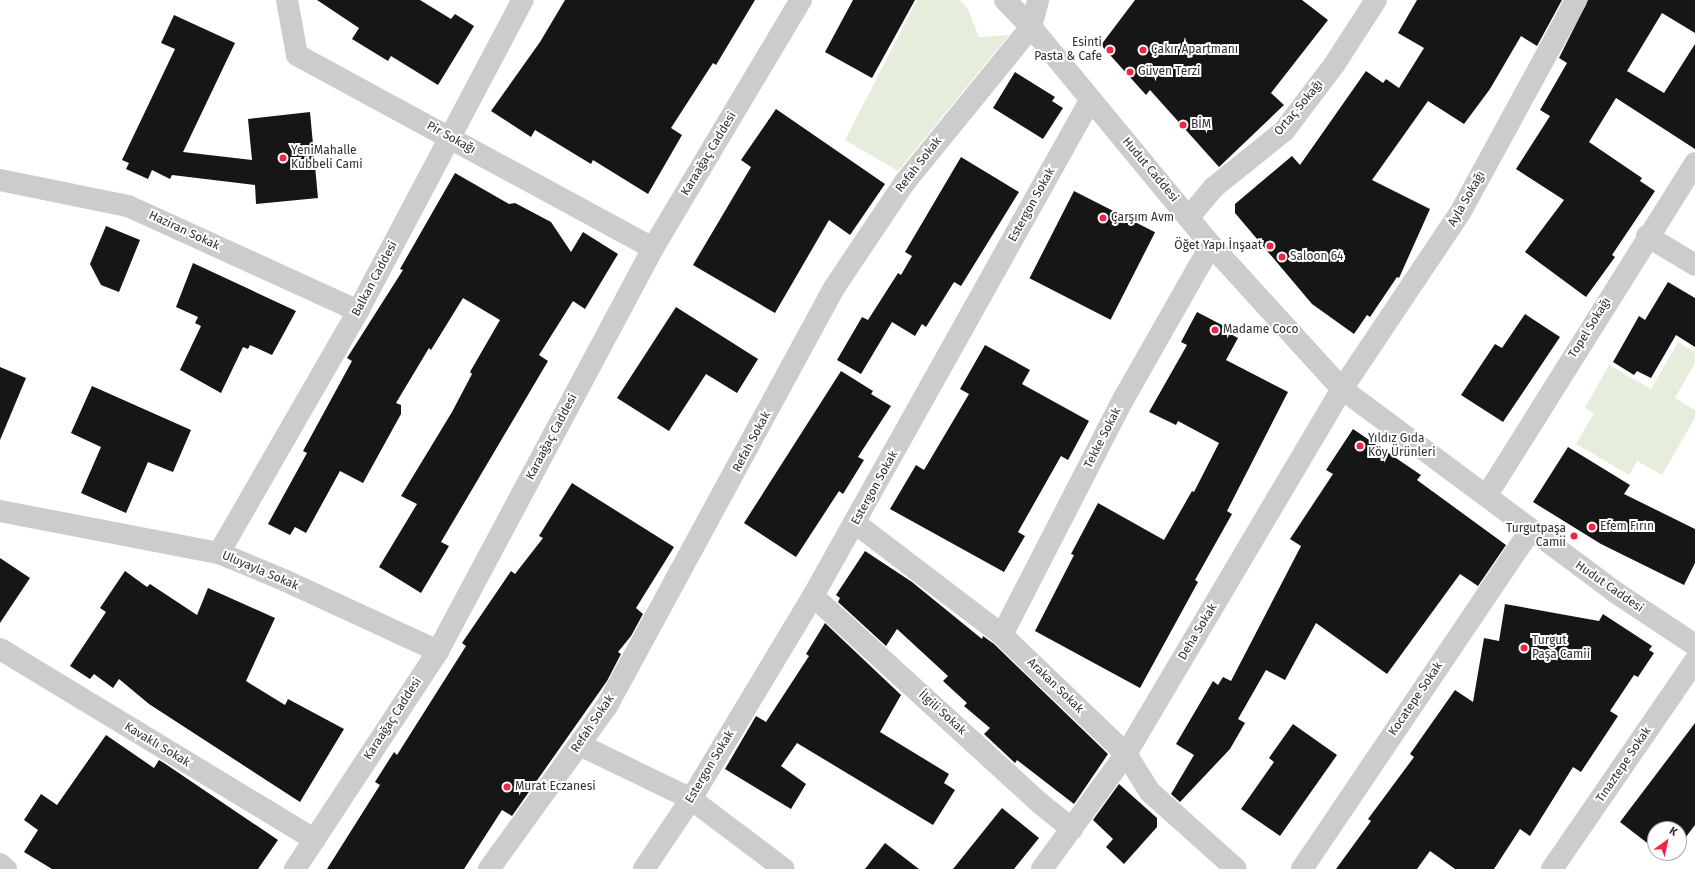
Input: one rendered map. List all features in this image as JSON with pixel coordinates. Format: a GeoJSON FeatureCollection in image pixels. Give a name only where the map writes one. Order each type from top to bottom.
{"type":"FeatureCollection","features":[{"type":"Feature","properties":{"kind":"street","name":"Pir Sokağı"},"geometry":{"type":"LineString","coordinates":[[287,0],[297,55],[653,248]]}},
{"type":"Feature","properties":{"kind":"street","name":"Balkan Caddesi"},"geometry":{"type":"LineString","coordinates":[[219,553],[358,311],[523,0]]}},
{"type":"Feature","properties":{"kind":"street","name":"Karaağaç Caddesi"},"geometry":{"type":"LineString","coordinates":[[295,869],[438,651],[653,248],[801,0]]}},
{"type":"Feature","properties":{"kind":"street","name":"Hudut Caddesi"},"geometry":{"type":"LineString","coordinates":[[1005,0],[1032,27],[1190,217],[1211,245],[1342,389],[1615,592],[1695,646]]}},
{"type":"Feature","properties":{"kind":"street"},"geometry":{"type":"LineString","coordinates":[[1032,27],[1038,0]]}},
{"type":"Feature","properties":{"kind":"street","name":"Ayla Sokağı"},"geometry":{"type":"LineString","coordinates":[[1342,389],[1460,213],[1576,0]]}},
{"type":"Feature","properties":{"kind":"street","name":"Ortaç Sokağı"},"geometry":{"type":"LineString","coordinates":[[1190,217],[1213,188],[1284,130],[1334,65],[1369,2]]}},
{"type":"Feature","properties":{"kind":"street","name":"Refah Sokak"},"geometry":{"type":"LineString","coordinates":[[489,869],[580,745],[611,699],[834,288],[904,182],[1032,27]]}},
{"type":"Feature","properties":{"kind":"street","name":"Estergon Sokak"},"geometry":{"type":"LineString","coordinates":[[644,869],[691,799],[813,596],[1092,99]]}},
{"type":"Feature","properties":{"kind":"street","name":"Topel Sokağı"},"geometry":{"type":"LineString","coordinates":[[1486,495],[1647,236],[1695,163]]}},
{"type":"Feature","properties":{"kind":"street","name":"Haziran Sokak"},"geometry":{"type":"LineString","coordinates":[[0,180],[128,206],[358,311]]}},
{"type":"Feature","properties":{"kind":"street"},"geometry":{"type":"LineString","coordinates":[[1647,236],[1695,266]]}},
{"type":"Feature","properties":{"kind":"street","name":"Tekke Sokak"},"geometry":{"type":"LineString","coordinates":[[1002,635],[1124,398],[1211,245]]}},
{"type":"Feature","properties":{"kind":"street","name":"Deha Sokak"},"geometry":{"type":"LineString","coordinates":[[1042,869],[1126,754],[1342,389]]}},
{"type":"Feature","properties":{"kind":"street","name":"Uluyayla Sokak"},"geometry":{"type":"LineString","coordinates":[[0,511],[219,553],[284,580],[438,651]]}},
{"type":"Feature","properties":{"kind":"street","name":"Arakan Sokak"},"geometry":{"type":"LineString","coordinates":[[855,523],[1002,635],[1126,754],[1150,792],[1236,869]]}},
{"type":"Feature","properties":{"kind":"street","name":"Kocatepe Sokak"},"geometry":{"type":"LineString","coordinates":[[1302,869],[1531,530]]}},
{"type":"Feature","properties":{"kind":"street","name":"İlgili Sokak"},"geometry":{"type":"LineString","coordinates":[[813,596],[1041,804],[1072,829]]}},
{"type":"Feature","properties":{"kind":"street","name":"Kavaklı Sokak"},"geometry":{"type":"LineString","coordinates":[[0,649],[315,840]]}},
{"type":"Feature","properties":{"kind":"street","name":"Tınaztepe Sokak"},"geometry":{"type":"LineString","coordinates":[[1552,869],[1695,661]]}},
{"type":"Feature","properties":{"kind":"street"},"geometry":{"type":"LineString","coordinates":[[580,745],[691,799],[784,869]]}},
{"type":"Feature","properties":{"kind":"street"},"geometry":{"type":"LineString","coordinates":[[0,864],[6,869]]}},
{"type":"Feature","properties":{"kind":"green space"},"geometry":{"type":"Polygon","coordinates":[[[917,0],[960,0],[968,9],[979,37],[1009,35],[898,171],[845,140],[917,0]]]}},
{"type":"Feature","properties":{"kind":"green space"},"geometry":{"type":"Polygon","coordinates":[[[1678,342],[1695,352],[1695,363],[1675,398],[1695,410],[1695,418],[1662,475],[1637,461],[1629,475],[1576,444],[1594,413],[1585,408],[1609,365],[1651,389],[1678,342]]]}},
{"type":"Feature","properties":{"kind":"building"},"geometry":{"type":"Polygon","coordinates":[[[317,0],[420,0],[451,19],[455,14],[474,26],[438,85],[391,56],[388,61],[352,39],[359,28],[317,0]]]}},
{"type":"Feature","properties":{"kind":"building"},"geometry":{"type":"Polygon","coordinates":[[[565,0],[755,0],[716,65],[713,63],[671,128],[682,135],[648,194],[593,160],[591,164],[535,130],[531,137],[491,111],[540,42],[565,0]]]}},
{"type":"Feature","properties":{"kind":"building"},"geometry":{"type":"Polygon","coordinates":[[[853,0],[915,0],[872,78],[825,52],[853,0]]]}},
{"type":"Feature","properties":{"kind":"building"},"geometry":{"type":"Polygon","coordinates":[[[1135,0],[1302,0],[1328,20],[1271,93],[1284,105],[1219,167],[1150,90],[1146,95],[1101,45],[1135,0]]]}},
{"type":"Feature","properties":{"kind":"building"},"geometry":{"type":"Polygon","coordinates":[[[1417,0],[1562,0],[1537,46],[1521,36],[1490,89],[1464,124],[1428,101],[1372,180],[1430,209],[1399,278],[1397,277],[1370,317],[1367,315],[1354,334],[1312,304],[1235,213],[1235,204],[1292,156],[1300,165],[1366,71],[1383,83],[1386,79],[1399,88],[1424,48],[1398,33],[1417,0]]]}},
{"type":"Feature","properties":{"kind":"building"},"geometry":{"type":"Polygon","coordinates":[[[1588,0],[1695,0],[1695,33],[1662,13],[1627,71],[1664,93],[1695,44],[1695,149],[1616,98],[1589,142],[1642,178],[1640,181],[1655,191],[1612,255],[1615,257],[1586,297],[1525,252],[1564,200],[1516,169],[1550,116],[1540,110],[1567,63],[1559,58],[1588,0]]]}},
{"type":"Feature","properties":{"kind":"building"},"geometry":{"type":"Polygon","coordinates":[[[174,15],[235,43],[183,152],[252,160],[248,119],[310,112],[318,198],[256,204],[255,185],[172,175],[170,179],[152,170],[148,179],[126,169],[129,163],[122,160],[175,49],[161,43],[174,15]]]}},
{"type":"Feature","properties":{"kind":"building"},"geometry":{"type":"Polygon","coordinates":[[[1015,72],[1055,97],[1052,101],[1063,108],[1043,139],[993,108],[1015,72]]]}},
{"type":"Feature","properties":{"kind":"building"},"geometry":{"type":"Polygon","coordinates":[[[776,109],[885,184],[850,235],[829,220],[775,313],[693,265],[751,167],[741,160],[776,109]]]}},
{"type":"Feature","properties":{"kind":"building"},"geometry":{"type":"Polygon","coordinates":[[[961,157],[1019,192],[961,286],[954,282],[926,327],[922,324],[915,336],[892,322],[861,374],[837,360],[862,317],[868,320],[898,273],[901,275],[912,256],[905,252],[961,157]]]}},
{"type":"Feature","properties":{"kind":"building"},"geometry":{"type":"Polygon","coordinates":[[[455,173],[509,204],[515,203],[551,222],[571,252],[583,232],[618,254],[585,309],[573,301],[539,355],[548,361],[441,542],[449,546],[421,593],[379,567],[417,504],[401,496],[452,412],[472,374],[470,372],[500,320],[463,298],[431,350],[429,348],[396,403],[401,405],[401,414],[363,483],[340,471],[306,533],[295,527],[290,535],[268,524],[307,453],[303,451],[352,361],[347,358],[403,270],[400,269],[455,173]]]}},
{"type":"Feature","properties":{"kind":"building"},"geometry":{"type":"Polygon","coordinates":[[[1074,191],[1155,232],[1111,320],[1030,278],[1074,191]]]}},
{"type":"Feature","properties":{"kind":"building"},"geometry":{"type":"Polygon","coordinates":[[[106,226],[140,240],[119,292],[101,285],[90,264],[106,226]]]}},
{"type":"Feature","properties":{"kind":"building"},"geometry":{"type":"Polygon","coordinates":[[[193,263],[296,311],[272,355],[250,345],[248,349],[243,347],[221,393],[180,370],[201,326],[195,323],[198,317],[176,307],[193,263]]]}},
{"type":"Feature","properties":{"kind":"building"},"geometry":{"type":"Polygon","coordinates":[[[1668,282],[1695,298],[1695,347],[1676,335],[1651,378],[1637,371],[1634,375],[1613,362],[1639,316],[1645,320],[1668,282]]]}},
{"type":"Feature","properties":{"kind":"building"},"geometry":{"type":"Polygon","coordinates":[[[676,307],[758,359],[737,393],[706,374],[669,431],[617,398],[676,307]]]}},
{"type":"Feature","properties":{"kind":"building"},"geometry":{"type":"Polygon","coordinates":[[[1197,312],[1224,326],[1223,330],[1238,338],[1226,360],[1288,392],[1227,511],[1232,514],[1195,580],[1198,582],[1140,688],[1035,631],[1074,555],[1071,554],[1098,503],[1164,540],[1192,491],[1194,492],[1219,443],[1178,421],[1176,425],[1149,412],[1187,345],[1181,342],[1197,312]]]}},
{"type":"Feature","properties":{"kind":"building"},"geometry":{"type":"Polygon","coordinates":[[[1525,314],[1560,337],[1503,422],[1461,395],[1495,344],[1502,348],[1525,314]]]}},
{"type":"Feature","properties":{"kind":"building"},"geometry":{"type":"Polygon","coordinates":[[[985,345],[1030,370],[1022,384],[1089,421],[1068,460],[1061,456],[1018,532],[1025,536],[1004,572],[890,509],[916,465],[924,470],[969,394],[960,389],[985,345]]]}},
{"type":"Feature","properties":{"kind":"building"},"geometry":{"type":"Polygon","coordinates":[[[0,367],[26,378],[0,440],[0,367]]]}},
{"type":"Feature","properties":{"kind":"building"},"geometry":{"type":"Polygon","coordinates":[[[841,371],[873,391],[871,394],[891,406],[858,457],[864,460],[843,494],[839,491],[796,557],[744,523],[841,371]]]}},
{"type":"Feature","properties":{"kind":"building"},"geometry":{"type":"Polygon","coordinates":[[[92,386],[191,430],[173,472],[148,462],[126,513],[81,493],[101,447],[71,433],[92,386]]]}},
{"type":"Feature","properties":{"kind":"building"},"geometry":{"type":"Polygon","coordinates":[[[1353,429],[1421,475],[1417,480],[1506,545],[1478,586],[1460,574],[1387,674],[1316,623],[1285,680],[1266,670],[1238,719],[1245,723],[1230,749],[1180,802],[1171,794],[1194,755],[1176,744],[1213,681],[1218,685],[1223,677],[1231,681],[1301,546],[1290,539],[1333,474],[1326,470],[1353,429]]]}},
{"type":"Feature","properties":{"kind":"building"},"geometry":{"type":"Polygon","coordinates":[[[1568,447],[1630,485],[1624,494],[1695,529],[1695,563],[1684,585],[1601,544],[1533,502],[1568,447]]]}},
{"type":"Feature","properties":{"kind":"building"},"geometry":{"type":"Polygon","coordinates":[[[572,483],[674,547],[636,608],[643,614],[631,636],[618,652],[621,654],[607,681],[512,816],[502,810],[464,869],[327,869],[380,785],[375,782],[394,752],[397,755],[466,646],[462,643],[511,571],[515,574],[543,538],[539,536],[572,483]]]}},
{"type":"Feature","properties":{"kind":"building"},"geometry":{"type":"Polygon","coordinates":[[[865,551],[912,582],[982,639],[983,636],[994,644],[1108,754],[1074,804],[1017,760],[1015,763],[984,734],[990,728],[964,706],[967,703],[943,681],[948,676],[897,629],[886,646],[838,602],[840,598],[836,595],[865,551]]]}},
{"type":"Feature","properties":{"kind":"building"},"geometry":{"type":"Polygon","coordinates":[[[0,558],[30,578],[0,623],[0,558]]]}},
{"type":"Feature","properties":{"kind":"building"},"geometry":{"type":"Polygon","coordinates":[[[125,571],[147,587],[150,584],[197,615],[208,588],[275,618],[246,681],[285,705],[288,699],[344,729],[300,802],[149,704],[119,679],[113,688],[94,674],[90,679],[70,666],[106,612],[100,608],[125,571]]]}},
{"type":"Feature","properties":{"kind":"building"},"geometry":{"type":"Polygon","coordinates":[[[1505,604],[1599,621],[1603,614],[1652,646],[1649,650],[1654,653],[1638,677],[1634,675],[1610,711],[1618,716],[1581,772],[1573,767],[1530,836],[1520,829],[1494,869],[1455,869],[1430,851],[1417,869],[1336,869],[1371,821],[1368,819],[1414,757],[1410,754],[1455,690],[1473,702],[1484,638],[1499,641],[1505,604]]]}},
{"type":"Feature","properties":{"kind":"building"},"geometry":{"type":"Polygon","coordinates":[[[825,623],[901,695],[880,732],[949,774],[944,783],[955,790],[933,825],[797,743],[781,766],[806,784],[791,809],[725,769],[756,716],[766,722],[809,656],[806,654],[825,623]]]}},
{"type":"Feature","properties":{"kind":"building"},"geometry":{"type":"Polygon","coordinates":[[[1695,723],[1695,825],[1687,836],[1687,821],[1647,821],[1647,843],[1620,822],[1695,723]]]}},
{"type":"Feature","properties":{"kind":"building"},"geometry":{"type":"Polygon","coordinates":[[[1293,724],[1337,755],[1280,836],[1241,809],[1274,762],[1269,758],[1293,724]]]}},
{"type":"Feature","properties":{"kind":"building"},"geometry":{"type":"Polygon","coordinates":[[[106,735],[154,768],[159,760],[164,763],[278,840],[258,869],[52,869],[24,852],[38,830],[24,820],[41,794],[57,805],[106,735]]]}},
{"type":"Feature","properties":{"kind":"building"},"geometry":{"type":"Polygon","coordinates":[[[1119,784],[1157,818],[1157,827],[1124,864],[1106,847],[1113,839],[1093,820],[1119,784]]]}},
{"type":"Feature","properties":{"kind":"building"},"geometry":{"type":"Polygon","coordinates":[[[1002,808],[1039,838],[1014,869],[953,869],[1002,808]]]}},
{"type":"Feature","properties":{"kind":"building"},"geometry":{"type":"Polygon","coordinates":[[[885,843],[919,869],[865,869],[885,843]]]}},
{"type":"Feature","properties":{"kind":"place","name":"Esinti Pasta & Cafe"},"geometry":{"type":"Point","coordinates":[1110,50]}},
{"type":"Feature","properties":{"kind":"place","name":"Çakır Apartmanı"},"geometry":{"type":"Point","coordinates":[1143,50]}},
{"type":"Feature","properties":{"kind":"place","name":"Güven Terzi"},"geometry":{"type":"Point","coordinates":[1130,72]}},
{"type":"Feature","properties":{"kind":"place","name":"BİM"},"geometry":{"type":"Point","coordinates":[1183,125]}},
{"type":"Feature","properties":{"kind":"place","name":"YeniMahalle Kubbeli Cami"},"geometry":{"type":"Point","coordinates":[283,158]}},
{"type":"Feature","properties":{"kind":"place","name":"Çarşım Avm"},"geometry":{"type":"Point","coordinates":[1103,218]}},
{"type":"Feature","properties":{"kind":"place","name":"Öğet Yapı İnşaat"},"geometry":{"type":"Point","coordinates":[1270,246]}},
{"type":"Feature","properties":{"kind":"place","name":"Saloon 64"},"geometry":{"type":"Point","coordinates":[1282,257]}},
{"type":"Feature","properties":{"kind":"place","name":"Madame Coco"},"geometry":{"type":"Point","coordinates":[1215,330]}},
{"type":"Feature","properties":{"kind":"place","name":"Yıldız Gıda Köy Ürünleri"},"geometry":{"type":"Point","coordinates":[1360,446]}},
{"type":"Feature","properties":{"kind":"place","name":"Efem Fırın"},"geometry":{"type":"Point","coordinates":[1592,527]}},
{"type":"Feature","properties":{"kind":"place","name":"Turgutpaşa Cami̇i̇"},"geometry":{"type":"Point","coordinates":[1574,536]}},
{"type":"Feature","properties":{"kind":"place","name":"Turgut Paşa Camii"},"geometry":{"type":"Point","coordinates":[1524,648]}},
{"type":"Feature","properties":{"kind":"place","name":"Murat Eczanesi"},"geometry":{"type":"Point","coordinates":[507,787]}}]}
